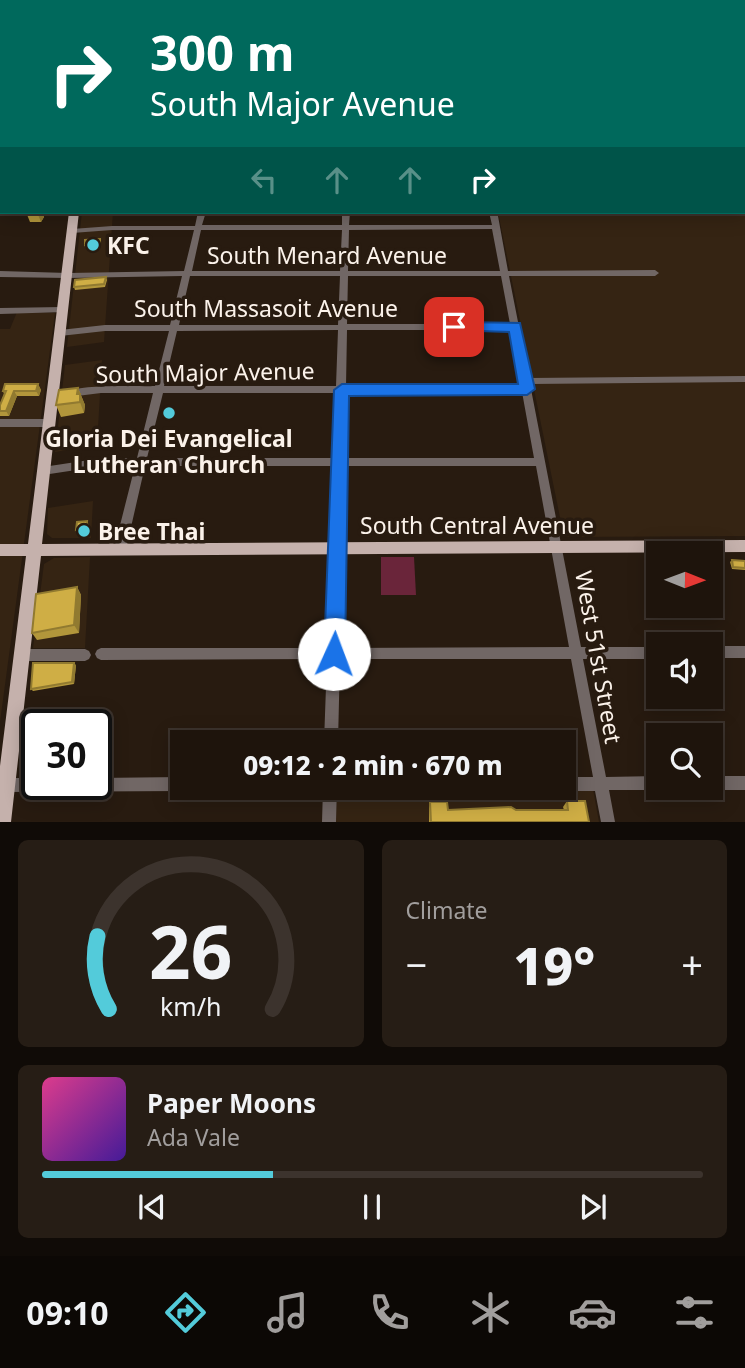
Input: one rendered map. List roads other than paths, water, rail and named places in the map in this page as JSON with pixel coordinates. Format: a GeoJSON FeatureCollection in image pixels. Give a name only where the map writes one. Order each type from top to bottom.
{"type":"FeatureCollection","features":[{"type":"Feature","properties":{"kind":"main road"},"geometry":{"type":"LineString","coordinates":[[2,822],[74,214]]}},
{"type":"Feature","properties":{"kind":"main road","name":"South Central Avenue"},"geometry":{"type":"LineString","coordinates":[[0,550],[745,546]]}},
{"type":"Feature","properties":{"kind":"street"},"geometry":{"type":"LineString","coordinates":[[120,549],[202,214]]}},
{"type":"Feature","properties":{"kind":"street"},"geometry":{"type":"LineString","coordinates":[[331,730],[346,214]]}},
{"type":"Feature","properties":{"kind":"street","name":"West 51st Street"},"geometry":{"type":"LineString","coordinates":[[493,214],[608,822]]}},
{"type":"Feature","properties":{"kind":"street"},"geometry":{"type":"LineString","coordinates":[[72,232],[112,228],[496,227]]}},
{"type":"Feature","properties":{"kind":"street","name":"South Menard Avenue"},"geometry":{"type":"LineString","coordinates":[[0,274],[76,278],[109,274],[655,273]]}},
{"type":"Feature","properties":{"kind":"street"},"geometry":{"type":"LineString","coordinates":[[0,311],[62,310]]}},
{"type":"Feature","properties":{"kind":"street","name":"South Massasoit Avenue"},"geometry":{"type":"LineString","coordinates":[[60,333],[105,328],[515,327]]}},
{"type":"Feature","properties":{"kind":"street","name":"South Major Avenue"},"geometry":{"type":"LineString","coordinates":[[52,396],[101,390],[342,390],[745,379]]}},
{"type":"Feature","properties":{"kind":"street"},"geometry":{"type":"LineString","coordinates":[[0,423],[49,423]]}},
{"type":"Feature","properties":{"kind":"street"},"geometry":{"type":"LineString","coordinates":[[43,471],[96,463],[141,462],[541,462]]}},
{"type":"Feature","properties":{"kind":"street"},"geometry":{"type":"LineString","coordinates":[[723,652],[745,652]]}},
{"type":"Feature","properties":{"kind":"street"},"geometry":{"type":"LineString","coordinates":[[100,654],[646,653]]}},
{"type":"Feature","properties":{"kind":"street"},"geometry":{"type":"LineString","coordinates":[[22,655],[85,655]]}},
{"type":"Feature","properties":{"kind":"street"},"geometry":{"type":"LineString","coordinates":[[576,784],[646,783]]}},
{"type":"Feature","properties":{"kind":"street"},"geometry":{"type":"LineString","coordinates":[[723,783],[745,783]]}},
{"type":"Feature","properties":{"kind":"street"},"geometry":{"type":"LineString","coordinates":[[6,785],[170,784]]}},
{"type":"Feature","properties":{"kind":"street"},"geometry":{"type":"LineString","coordinates":[[329,822],[330,800]]}},
{"type":"Feature","properties":{"kind":"place","name":"KFC"},"geometry":{"type":"Point","coordinates":[93,245]}},
{"type":"Feature","properties":{"kind":"place","name":"Gloria Dei Evangelical Lutheran Church"},"geometry":{"type":"Point","coordinates":[169,413]}},
{"type":"Feature","properties":{"kind":"place","name":"Bree Thai"},"geometry":{"type":"Point","coordinates":[84,531]}}]}
